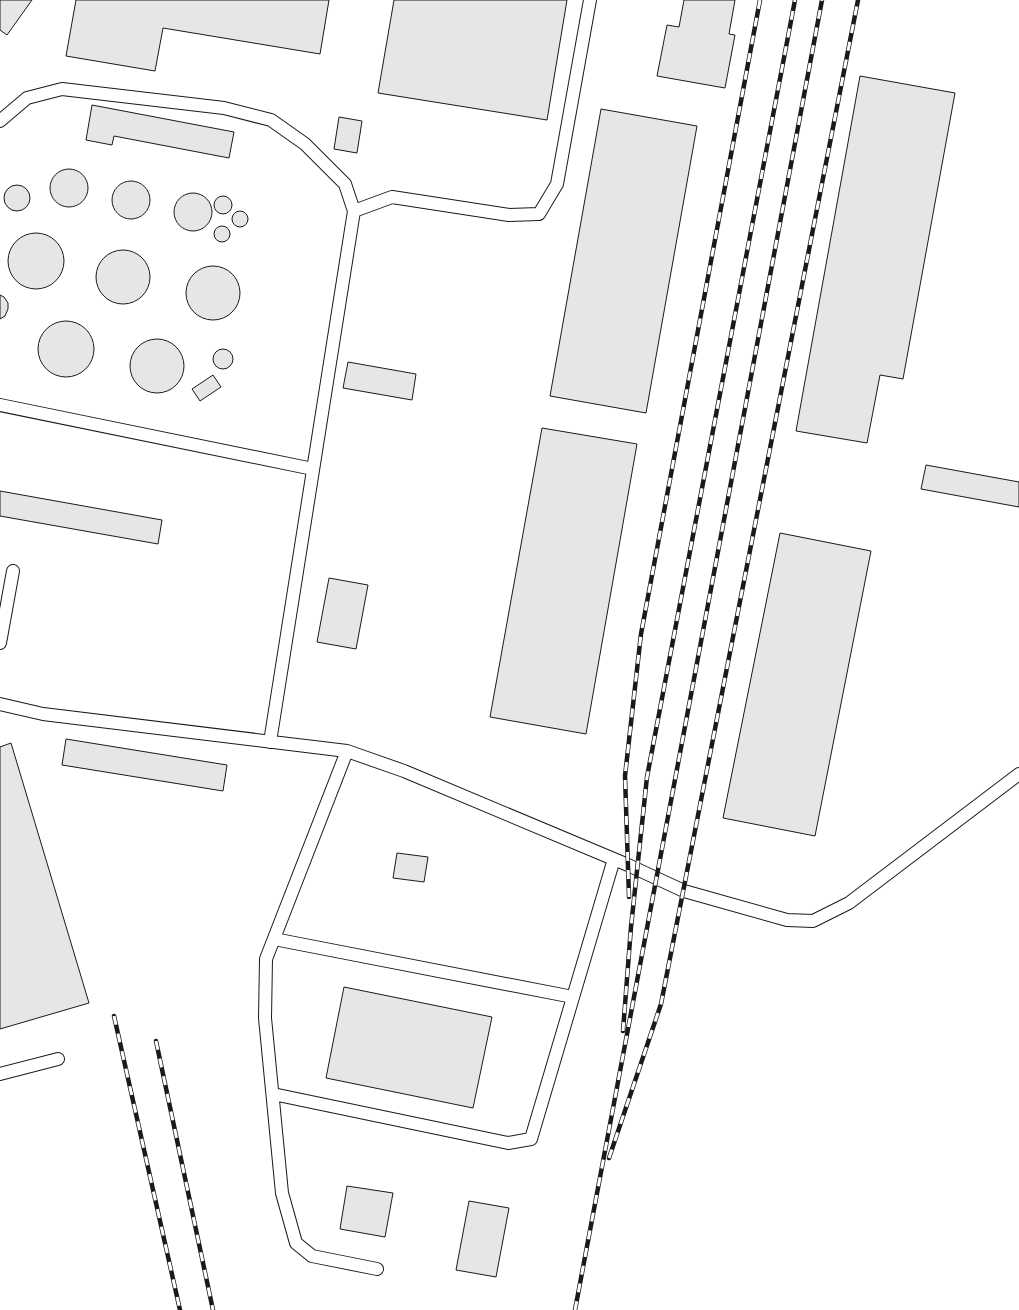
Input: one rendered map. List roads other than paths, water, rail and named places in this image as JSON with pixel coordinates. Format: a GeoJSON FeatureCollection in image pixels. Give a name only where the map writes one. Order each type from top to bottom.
{"type":"FeatureCollection","features":[{"type":"Feature","properties":{"kind":"lane"},"geometry":{"type":"LineString","coordinates":[[354,211],[392,197],[509,215],[539,214],[556,184],[590,0]]}},
{"type":"Feature","properties":{"kind":"lane"},"geometry":{"type":"LineString","coordinates":[[0,121],[28,98],[62,89],[224,108],[271,120],[305,144],[345,184],[354,211],[270,742]]}},
{"type":"Feature","properties":{"kind":"lane"},"geometry":{"type":"LineString","coordinates":[[0,405],[313,469]]}},
{"type":"Feature","properties":{"kind":"lane"},"geometry":{"type":"LineString","coordinates":[[0,643],[13,571]]}},
{"type":"Feature","properties":{"kind":"lane"},"geometry":{"type":"LineString","coordinates":[[0,704],[43,714],[347,752],[404,771],[614,859],[684,891],[787,920],[813,920],[849,903],[1019,774]]}},
{"type":"Feature","properties":{"kind":"lane"},"geometry":{"type":"LineString","coordinates":[[347,752],[266,959],[265,1018],[282,1193],[296,1243],[312,1256],[377,1269]]}},
{"type":"Feature","properties":{"kind":"lane"},"geometry":{"type":"LineString","coordinates":[[273,1094],[508,1143],[531,1139],[614,859]]}},
{"type":"Feature","properties":{"kind":"lane"},"geometry":{"type":"LineString","coordinates":[[274,939],[573,998]]}},
{"type":"Feature","properties":{"kind":"lane"},"geometry":{"type":"LineString","coordinates":[[0,1074],[58,1059]]}},
{"type":"Feature","properties":{"kind":"railway"},"geometry":{"type":"LineString","coordinates":[[629,897],[625,776],[641,634],[760,0]]}},
{"type":"Feature","properties":{"kind":"railway"},"geometry":{"type":"LineString","coordinates":[[623,1031],[631,927],[647,777],[795,0]]}},
{"type":"Feature","properties":{"kind":"railway"},"geometry":{"type":"LineString","coordinates":[[575,1310],[822,0]]}},
{"type":"Feature","properties":{"kind":"railway"},"geometry":{"type":"LineString","coordinates":[[609,1158],[661,1004],[858,0]]}},
{"type":"Feature","properties":{"kind":"railway"},"geometry":{"type":"LineString","coordinates":[[114,1016],[180,1310]]}},
{"type":"Feature","properties":{"kind":"railway"},"geometry":{"type":"LineString","coordinates":[[156,1041],[213,1310]]}}]}
